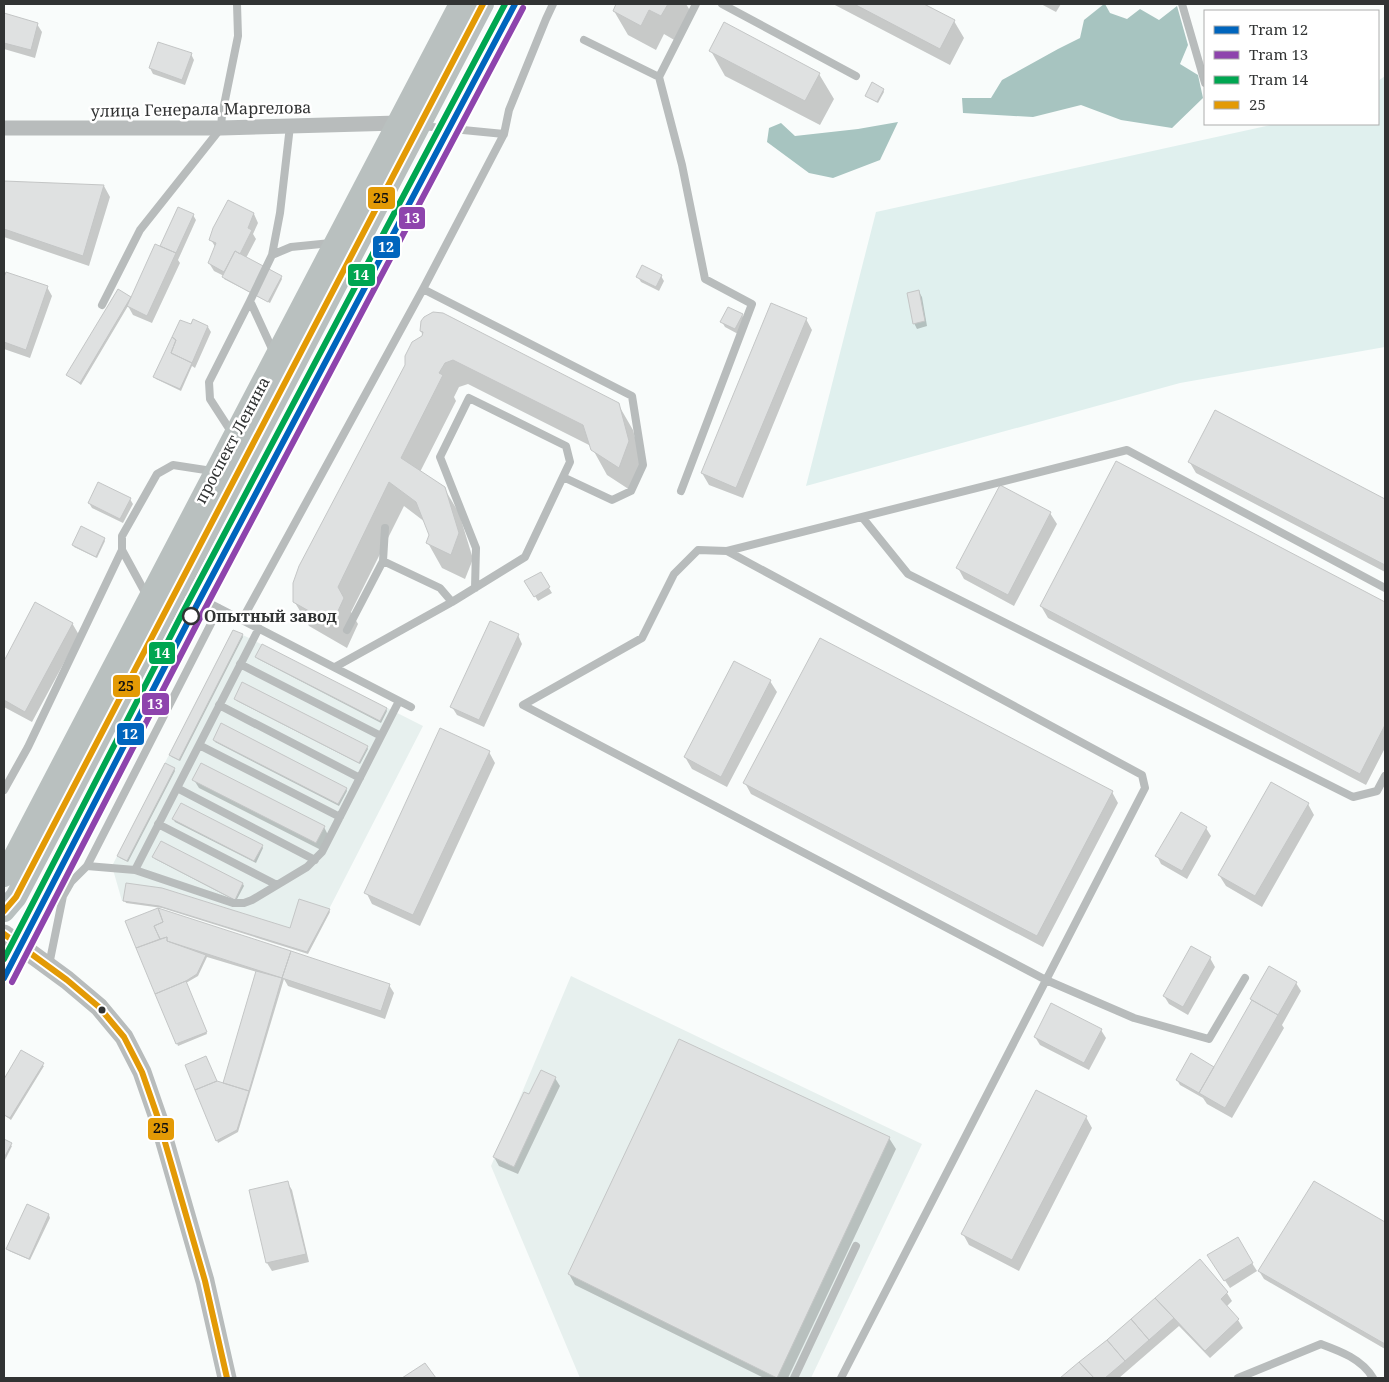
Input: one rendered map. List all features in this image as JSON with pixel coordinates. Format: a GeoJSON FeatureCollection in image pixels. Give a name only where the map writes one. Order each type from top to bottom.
{"type":"FeatureCollection","features":[{"type":"Feature","properties":{"kind":"main road","name":"проспект Ленина"},"geometry":{"type":"LineString","coordinates":[[4,911],[16,898],[169,582],[409,124],[460,4]]}},
{"type":"Feature","properties":{"kind":"main road","name":"проспект Ленина"},"geometry":{"type":"LineString","coordinates":[[4,876],[149,599],[169,582],[214,472],[335,242],[483,4]]}},
{"type":"Feature","properties":{"kind":"street","name":"улица Генерала Маргелова"},"geometry":{"type":"LineString","coordinates":[[4,128],[221,128],[358,123],[409,124]]}},
{"type":"Feature","properties":{"kind":"street"},"geometry":{"type":"LineString","coordinates":[[4,934],[67,980],[99,1007],[124,1037],[142,1072],[158,1118],[202,1272],[227,1378]]}},
{"type":"Feature","properties":{"kind":"lane"},"geometry":{"type":"LineString","coordinates":[[102,305],[140,230],[221,128],[238,36],[239,4]]}},
{"type":"Feature","properties":{"kind":"lane"},"geometry":{"type":"LineString","coordinates":[[242,620],[423,289],[504,134],[509,110],[553,4]]}},
{"type":"Feature","properties":{"kind":"lane"},"geometry":{"type":"LineString","coordinates":[[681,490],[752,304],[705,279],[682,165],[659,77],[696,4]]}},
{"type":"Feature","properties":{"kind":"lane"},"geometry":{"type":"LineString","coordinates":[[722,4],[856,76]]}},
{"type":"Feature","properties":{"kind":"lane"},"geometry":{"type":"LineString","coordinates":[[1182,4],[1204,80]]}},
{"type":"Feature","properties":{"kind":"lane"},"geometry":{"type":"LineString","coordinates":[[584,40],[659,77]]}},
{"type":"Feature","properties":{"kind":"lane"},"geometry":{"type":"LineString","coordinates":[[409,124],[504,134]]}},
{"type":"Feature","properties":{"kind":"lane"},"geometry":{"type":"LineString","coordinates":[[234,436],[210,399],[209,382],[272,256],[280,213],[290,126]]}},
{"type":"Feature","properties":{"kind":"lane"},"geometry":{"type":"LineString","coordinates":[[272,256],[291,247],[335,242]]}},
{"type":"Feature","properties":{"kind":"lane"},"geometry":{"type":"LineString","coordinates":[[423,289],[632,396],[643,465],[631,491],[612,500],[564,477]]}},
{"type":"Feature","properties":{"kind":"lane"},"geometry":{"type":"LineString","coordinates":[[250,300],[276,357]]}},
{"type":"Feature","properties":{"kind":"lane"},"geometry":{"type":"LineString","coordinates":[[335,668],[452,602],[475,588],[525,557],[570,462],[566,446],[469,398],[440,457],[476,548],[475,588]]}},
{"type":"Feature","properties":{"kind":"lane"},"geometry":{"type":"LineString","coordinates":[[1245,978],[1209,1039],[1134,1018],[1046,980],[523,705],[642,638],[674,574],[698,550],[727,551],[1126,450],[1385,588]]}},
{"type":"Feature","properties":{"kind":"lane"},"geometry":{"type":"LineString","coordinates":[[4,790],[28,747],[122,550],[122,536],[157,474],[173,466],[214,472]]}},
{"type":"Feature","properties":{"kind":"lane"},"geometry":{"type":"LineString","coordinates":[[862,517],[908,574],[1353,797],[1377,791],[1385,776]]}},
{"type":"Feature","properties":{"kind":"lane"},"geometry":{"type":"LineString","coordinates":[[347,630],[383,561],[385,528]]}},
{"type":"Feature","properties":{"kind":"lane"},"geometry":{"type":"LineString","coordinates":[[122,550],[149,599]]}},
{"type":"Feature","properties":{"kind":"lane"},"geometry":{"type":"LineString","coordinates":[[727,551],[1142,775],[1145,788],[842,1378]]}},
{"type":"Feature","properties":{"kind":"lane"},"geometry":{"type":"LineString","coordinates":[[383,561],[440,588],[452,602]]}},
{"type":"Feature","properties":{"kind":"lane"},"geometry":{"type":"LineString","coordinates":[[169,582],[411,707]]}},
{"type":"Feature","properties":{"kind":"lane"},"geometry":{"type":"LineString","coordinates":[[48,967],[63,896],[71,882],[87,866],[219,608]]}},
{"type":"Feature","properties":{"kind":"lane"},"geometry":{"type":"LineString","coordinates":[[135,870],[258,628]]}},
{"type":"Feature","properties":{"kind":"lane"},"geometry":{"type":"LineString","coordinates":[[240,664],[381,736]]}},
{"type":"Feature","properties":{"kind":"lane"},"geometry":{"type":"LineString","coordinates":[[87,866],[135,870],[238,904],[252,900],[307,867],[322,852],[399,701]]}},
{"type":"Feature","properties":{"kind":"lane"},"geometry":{"type":"LineString","coordinates":[[219,705],[360,778]]}},
{"type":"Feature","properties":{"kind":"lane"},"geometry":{"type":"LineString","coordinates":[[199,745],[340,817]]}},
{"type":"Feature","properties":{"kind":"lane"},"geometry":{"type":"LineString","coordinates":[[176,788],[316,860]]}},
{"type":"Feature","properties":{"kind":"lane"},"geometry":{"type":"LineString","coordinates":[[158,824],[277,885]]}},
{"type":"Feature","properties":{"kind":"lane"},"geometry":{"type":"LineString","coordinates":[[794,1378],[856,1246]]}},
{"type":"Feature","properties":{"kind":"lane"},"geometry":{"type":"LineString","coordinates":[[1238,1378],[1321,1344],[1346,1354],[1369,1372],[1373,1378]]}},
{"type":"Feature","properties":{"kind":"shaded area"},"geometry":{"type":"Polygon","coordinates":[[[1385,76],[1385,347],[1180,383],[806,486],[876,212],[1270,125],[1379,125],[1379,80],[1385,76]]]}},
{"type":"Feature","properties":{"kind":"shaded area"},"geometry":{"type":"Polygon","coordinates":[[[233,630],[423,726],[307,952],[159,906],[122,901],[112,866],[233,630]]]}},
{"type":"Feature","properties":{"kind":"shaded area"},"geometry":{"type":"Polygon","coordinates":[[[571,976],[922,1144],[811,1378],[580,1378],[491,1166],[571,976]]]}},
{"type":"Feature","properties":{"kind":"water"},"geometry":{"type":"Polygon","coordinates":[[[1104,4],[1110,13],[1127,19],[1140,9],[1159,20],[1177,6],[1188,45],[1180,64],[1198,75],[1203,98],[1172,128],[1121,120],[1081,105],[1033,117],[963,113],[962,98],[991,98],[1002,80],[1080,38],[1084,20],[1104,4]]]}},
{"type":"Feature","properties":{"kind":"water"},"geometry":{"type":"Polygon","coordinates":[[[898,122],[880,160],[833,178],[809,173],[767,142],[769,128],[781,123],[795,136],[858,129],[898,122]]]}},
{"type":"Feature","properties":{"kind":"building"},"geometry":{"type":"Polygon","coordinates":[[[616,4],[668,4],[661,16],[649,10],[641,26],[613,11],[616,4]]]}},
{"type":"Feature","properties":{"kind":"building"},"geometry":{"type":"Polygon","coordinates":[[[854,4],[924,4],[955,20],[940,49],[854,4]]]}},
{"type":"Feature","properties":{"kind":"building"},"geometry":{"type":"Polygon","coordinates":[[[4,13],[38,23],[31,50],[4,43],[4,13]]]}},
{"type":"Feature","properties":{"kind":"building"},"geometry":{"type":"Polygon","coordinates":[[[724,22],[820,73],[805,101],[709,51],[724,22]]]}},
{"type":"Feature","properties":{"kind":"building"},"geometry":{"type":"Polygon","coordinates":[[[158,42],[192,53],[182,80],[149,68],[158,42]]]}},
{"type":"Feature","properties":{"kind":"building"},"geometry":{"type":"Polygon","coordinates":[[[872,82],[884,89],[877,102],[865,96],[872,82]]]}},
{"type":"Feature","properties":{"kind":"building"},"geometry":{"type":"Polygon","coordinates":[[[4,181],[104,185],[83,256],[4,229],[4,181]]]}},
{"type":"Feature","properties":{"kind":"building"},"geometry":{"type":"Polygon","coordinates":[[[228,200],[254,213],[248,228],[252,230],[240,254],[235,251],[224,272],[208,263],[216,243],[209,240],[213,228],[228,200]]]}},
{"type":"Feature","properties":{"kind":"building"},"geometry":{"type":"Polygon","coordinates":[[[178,207],[194,214],[176,253],[160,246],[178,207]]]}},
{"type":"Feature","properties":{"kind":"building"},"geometry":{"type":"Polygon","coordinates":[[[155,244],[176,253],[147,316],[127,306],[155,244]]]}},
{"type":"Feature","properties":{"kind":"building"},"geometry":{"type":"Polygon","coordinates":[[[235,251],[282,276],[268,302],[222,277],[235,251]]]}},
{"type":"Feature","properties":{"kind":"building"},"geometry":{"type":"Polygon","coordinates":[[[642,265],[662,275],[656,287],[636,277],[642,265]]]}},
{"type":"Feature","properties":{"kind":"building"},"geometry":{"type":"Polygon","coordinates":[[[6,272],[48,286],[26,350],[4,342],[4,277],[6,272]]]}},
{"type":"Feature","properties":{"kind":"building"},"geometry":{"type":"Polygon","coordinates":[[[118,289],[131,297],[80,383],[66,375],[118,289]]]}},
{"type":"Feature","properties":{"kind":"building"},"geometry":{"type":"Polygon","coordinates":[[[919,290],[925,321],[913,324],[907,293],[919,290]]]}},
{"type":"Feature","properties":{"kind":"building"},"geometry":{"type":"Polygon","coordinates":[[[771,303],[807,318],[736,488],[701,473],[771,303]]]}},
{"type":"Feature","properties":{"kind":"building"},"geometry":{"type":"Polygon","coordinates":[[[728,307],[743,314],[735,329],[720,322],[728,307]]]}},
{"type":"Feature","properties":{"kind":"building"},"geometry":{"type":"Polygon","coordinates":[[[433,312],[443,313],[619,403],[629,441],[619,468],[591,450],[583,425],[453,360],[445,363],[439,373],[443,375],[401,458],[445,487],[459,533],[451,555],[426,543],[429,535],[416,502],[389,482],[338,587],[344,598],[332,624],[293,602],[293,583],[299,566],[405,365],[405,356],[412,342],[422,336],[423,332],[420,331],[421,321],[433,312]]]}},
{"type":"Feature","properties":{"kind":"building"},"geometry":{"type":"Polygon","coordinates":[[[193,319],[208,326],[192,363],[171,353],[176,340],[172,337],[180,320],[191,324],[193,319]]]}},
{"type":"Feature","properties":{"kind":"building"},"geometry":{"type":"Polygon","coordinates":[[[172,337],[176,340],[171,353],[192,363],[180,389],[153,377],[172,337]]]}},
{"type":"Feature","properties":{"kind":"building"},"geometry":{"type":"Polygon","coordinates":[[[1215,410],[1385,499],[1385,565],[1188,462],[1215,410]]]}},
{"type":"Feature","properties":{"kind":"building"},"geometry":{"type":"Polygon","coordinates":[[[1116,461],[1385,602],[1385,725],[1360,774],[1040,606],[1116,461]]]}},
{"type":"Feature","properties":{"kind":"building"},"geometry":{"type":"Polygon","coordinates":[[[98,482],[131,498],[120,519],[88,503],[98,482]]]}},
{"type":"Feature","properties":{"kind":"building"},"geometry":{"type":"Polygon","coordinates":[[[1000,485],[1051,512],[1008,595],[956,568],[1000,485]]]}},
{"type":"Feature","properties":{"kind":"building"},"geometry":{"type":"Polygon","coordinates":[[[81,526],[105,538],[96,557],[72,545],[81,526]]]}},
{"type":"Feature","properties":{"kind":"building"},"geometry":{"type":"Polygon","coordinates":[[[541,572],[550,587],[534,597],[524,581],[541,572]]]}},
{"type":"Feature","properties":{"kind":"building"},"geometry":{"type":"Polygon","coordinates":[[[35,602],[73,623],[25,712],[4,700],[4,661],[35,602]]]}},
{"type":"Feature","properties":{"kind":"building"},"geometry":{"type":"Polygon","coordinates":[[[490,621],[519,634],[479,720],[450,707],[490,621]]]}},
{"type":"Feature","properties":{"kind":"building"},"geometry":{"type":"Polygon","coordinates":[[[233,630],[243,634],[179,760],[169,755],[233,630]]]}},
{"type":"Feature","properties":{"kind":"building"},"geometry":{"type":"Polygon","coordinates":[[[820,638],[1113,791],[1037,936],[743,783],[820,638]]]}},
{"type":"Feature","properties":{"kind":"building"},"geometry":{"type":"Polygon","coordinates":[[[262,644],[387,708],[380,721],[255,657],[262,644]]]}},
{"type":"Feature","properties":{"kind":"building"},"geometry":{"type":"Polygon","coordinates":[[[734,661],[771,680],[721,777],[684,757],[734,661]]]}},
{"type":"Feature","properties":{"kind":"building"},"geometry":{"type":"Polygon","coordinates":[[[242,682],[368,746],[359,763],[234,699],[242,682]]]}},
{"type":"Feature","properties":{"kind":"building"},"geometry":{"type":"Polygon","coordinates":[[[221,723],[347,788],[338,804],[213,740],[221,723]]]}},
{"type":"Feature","properties":{"kind":"building"},"geometry":{"type":"Polygon","coordinates":[[[440,728],[490,751],[413,915],[364,893],[440,728]]]}},
{"type":"Feature","properties":{"kind":"building"},"geometry":{"type":"Polygon","coordinates":[[[165,763],[175,768],[127,861],[117,856],[165,763]]]}},
{"type":"Feature","properties":{"kind":"building"},"geometry":{"type":"Polygon","coordinates":[[[201,763],[325,826],[316,843],[192,780],[201,763]]]}},
{"type":"Feature","properties":{"kind":"building"},"geometry":{"type":"Polygon","coordinates":[[[1271,782],[1309,803],[1255,896],[1218,875],[1271,782]]]}},
{"type":"Feature","properties":{"kind":"building"},"geometry":{"type":"Polygon","coordinates":[[[181,803],[263,845],[254,861],[172,819],[181,803]]]}},
{"type":"Feature","properties":{"kind":"building"},"geometry":{"type":"Polygon","coordinates":[[[1181,812],[1207,827],[1182,871],[1155,856],[1181,812]]]}},
{"type":"Feature","properties":{"kind":"building"},"geometry":{"type":"Polygon","coordinates":[[[161,841],[243,883],[235,900],[152,857],[161,841]]]}},
{"type":"Feature","properties":{"kind":"building"},"geometry":{"type":"Polygon","coordinates":[[[126,883],[162,888],[290,928],[299,899],[330,909],[307,952],[159,906],[123,901],[126,883]]]}},
{"type":"Feature","properties":{"kind":"building"},"geometry":{"type":"Polygon","coordinates":[[[158,908],[291,951],[282,978],[167,941],[167,937],[160,939],[154,926],[163,922],[158,908]]]}},
{"type":"Feature","properties":{"kind":"building"},"geometry":{"type":"Polygon","coordinates":[[[158,908],[163,922],[154,926],[160,939],[136,948],[125,921],[158,908]]]}},
{"type":"Feature","properties":{"kind":"building"},"geometry":{"type":"Polygon","coordinates":[[[167,937],[167,941],[206,955],[197,974],[186,981],[155,994],[136,948],[167,937]]]}},
{"type":"Feature","properties":{"kind":"building"},"geometry":{"type":"Polygon","coordinates":[[[1191,946],[1211,957],[1183,1007],[1163,996],[1191,946]]]}},
{"type":"Feature","properties":{"kind":"building"},"geometry":{"type":"Polygon","coordinates":[[[291,951],[390,984],[381,1011],[282,978],[291,951]]]}},
{"type":"Feature","properties":{"kind":"building"},"geometry":{"type":"Polygon","coordinates":[[[1269,966],[1297,982],[1278,1015],[1250,999],[1269,966]]]}},
{"type":"Feature","properties":{"kind":"building"},"geometry":{"type":"Polygon","coordinates":[[[256,971],[282,978],[249,1091],[223,1083],[256,971]]]}},
{"type":"Feature","properties":{"kind":"building"},"geometry":{"type":"Polygon","coordinates":[[[186,981],[207,1032],[176,1044],[155,994],[186,981]]]}},
{"type":"Feature","properties":{"kind":"building"},"geometry":{"type":"Polygon","coordinates":[[[1252,1000],[1278,1015],[1225,1108],[1199,1093],[1252,1000]]]}},
{"type":"Feature","properties":{"kind":"building"},"geometry":{"type":"Polygon","coordinates":[[[1051,1003],[1102,1029],[1084,1063],[1034,1037],[1051,1003]]]}},
{"type":"Feature","properties":{"kind":"building"},"geometry":{"type":"Polygon","coordinates":[[[679,1039],[890,1137],[777,1378],[568,1274],[679,1039]]]}},
{"type":"Feature","properties":{"kind":"building"},"geometry":{"type":"Polygon","coordinates":[[[21,1050],[44,1063],[10,1118],[4,1115],[4,1079],[21,1050]]]}},
{"type":"Feature","properties":{"kind":"building"},"geometry":{"type":"Polygon","coordinates":[[[1191,1053],[1214,1067],[1199,1093],[1176,1080],[1191,1053]]]}},
{"type":"Feature","properties":{"kind":"building"},"geometry":{"type":"Polygon","coordinates":[[[206,1056],[217,1081],[195,1090],[185,1065],[206,1056]]]}},
{"type":"Feature","properties":{"kind":"building"},"geometry":{"type":"Polygon","coordinates":[[[541,1070],[556,1077],[514,1167],[493,1157],[524,1092],[529,1094],[541,1070]]]}},
{"type":"Feature","properties":{"kind":"building"},"geometry":{"type":"Polygon","coordinates":[[[217,1081],[249,1091],[237,1130],[216,1141],[195,1090],[217,1081]]]}},
{"type":"Feature","properties":{"kind":"building"},"geometry":{"type":"Polygon","coordinates":[[[1036,1090],[1087,1116],[1012,1260],[961,1234],[1036,1090]]]}},
{"type":"Feature","properties":{"kind":"building"},"geometry":{"type":"Polygon","coordinates":[[[4,1139],[12,1143],[4,1158],[4,1139]]]}},
{"type":"Feature","properties":{"kind":"building"},"geometry":{"type":"Polygon","coordinates":[[[288,1181],[306,1254],[266,1263],[249,1190],[288,1181]]]}},
{"type":"Feature","properties":{"kind":"building"},"geometry":{"type":"Polygon","coordinates":[[[1314,1181],[1385,1222],[1385,1344],[1258,1271],[1314,1181]]]}},
{"type":"Feature","properties":{"kind":"building"},"geometry":{"type":"Polygon","coordinates":[[[27,1204],[49,1214],[29,1259],[6,1249],[27,1204]]]}},
{"type":"Feature","properties":{"kind":"building"},"geometry":{"type":"Polygon","coordinates":[[[1238,1237],[1253,1263],[1224,1281],[1207,1255],[1238,1237]]]}},
{"type":"Feature","properties":{"kind":"building"},"geometry":{"type":"Polygon","coordinates":[[[1200,1259],[1228,1292],[1221,1299],[1239,1319],[1205,1351],[1155,1298],[1200,1259]]]}},
{"type":"Feature","properties":{"kind":"building"},"geometry":{"type":"Polygon","coordinates":[[[1155,1298],[1174,1318],[1149,1340],[1131,1319],[1155,1298]]]}},
{"type":"Feature","properties":{"kind":"building"},"geometry":{"type":"Polygon","coordinates":[[[1131,1319],[1149,1340],[1125,1361],[1107,1340],[1131,1319]]]}},
{"type":"Feature","properties":{"kind":"building"},"geometry":{"type":"Polygon","coordinates":[[[1107,1340],[1125,1361],[1105,1378],[1094,1378],[1079,1362],[1107,1340]]]}},
{"type":"Feature","properties":{"kind":"building"},"geometry":{"type":"Polygon","coordinates":[[[1079,1362],[1094,1378],[1060,1378],[1079,1362]]]}},
{"type":"Feature","properties":{"kind":"building"},"geometry":{"type":"Polygon","coordinates":[[[425,1363],[436,1378],[402,1378],[425,1363]]]}},
{"type":"Feature","properties":{"kind":"tram line","name":"14"},"geometry":{"type":"LineString","coordinates":[[4,959],[183,612],[505,4]]}},
{"type":"Feature","properties":{"kind":"tram line","name":"12"},"geometry":{"type":"LineString","coordinates":[[4,978],[191,616],[515,4]]}},
{"type":"Feature","properties":{"kind":"tram line","name":"13"},"geometry":{"type":"LineString","coordinates":[[12,982],[199,620],[523,8]]}},
{"type":"Feature","properties":{"kind":"transit line","name":"25"},"geometry":{"type":"LineString","coordinates":[[4,911],[16,897],[483,4]]}},
{"type":"Feature","properties":{"kind":"transit line","name":"25"},"geometry":{"type":"LineString","coordinates":[[4,934],[67,980],[99,1007],[124,1037],[142,1072],[158,1118],[205,1281],[227,1378]]}},
{"type":"Feature","properties":{"kind":"place","name":"Опытный завод"},"geometry":{"type":"Point","coordinates":[191,616]}}]}
